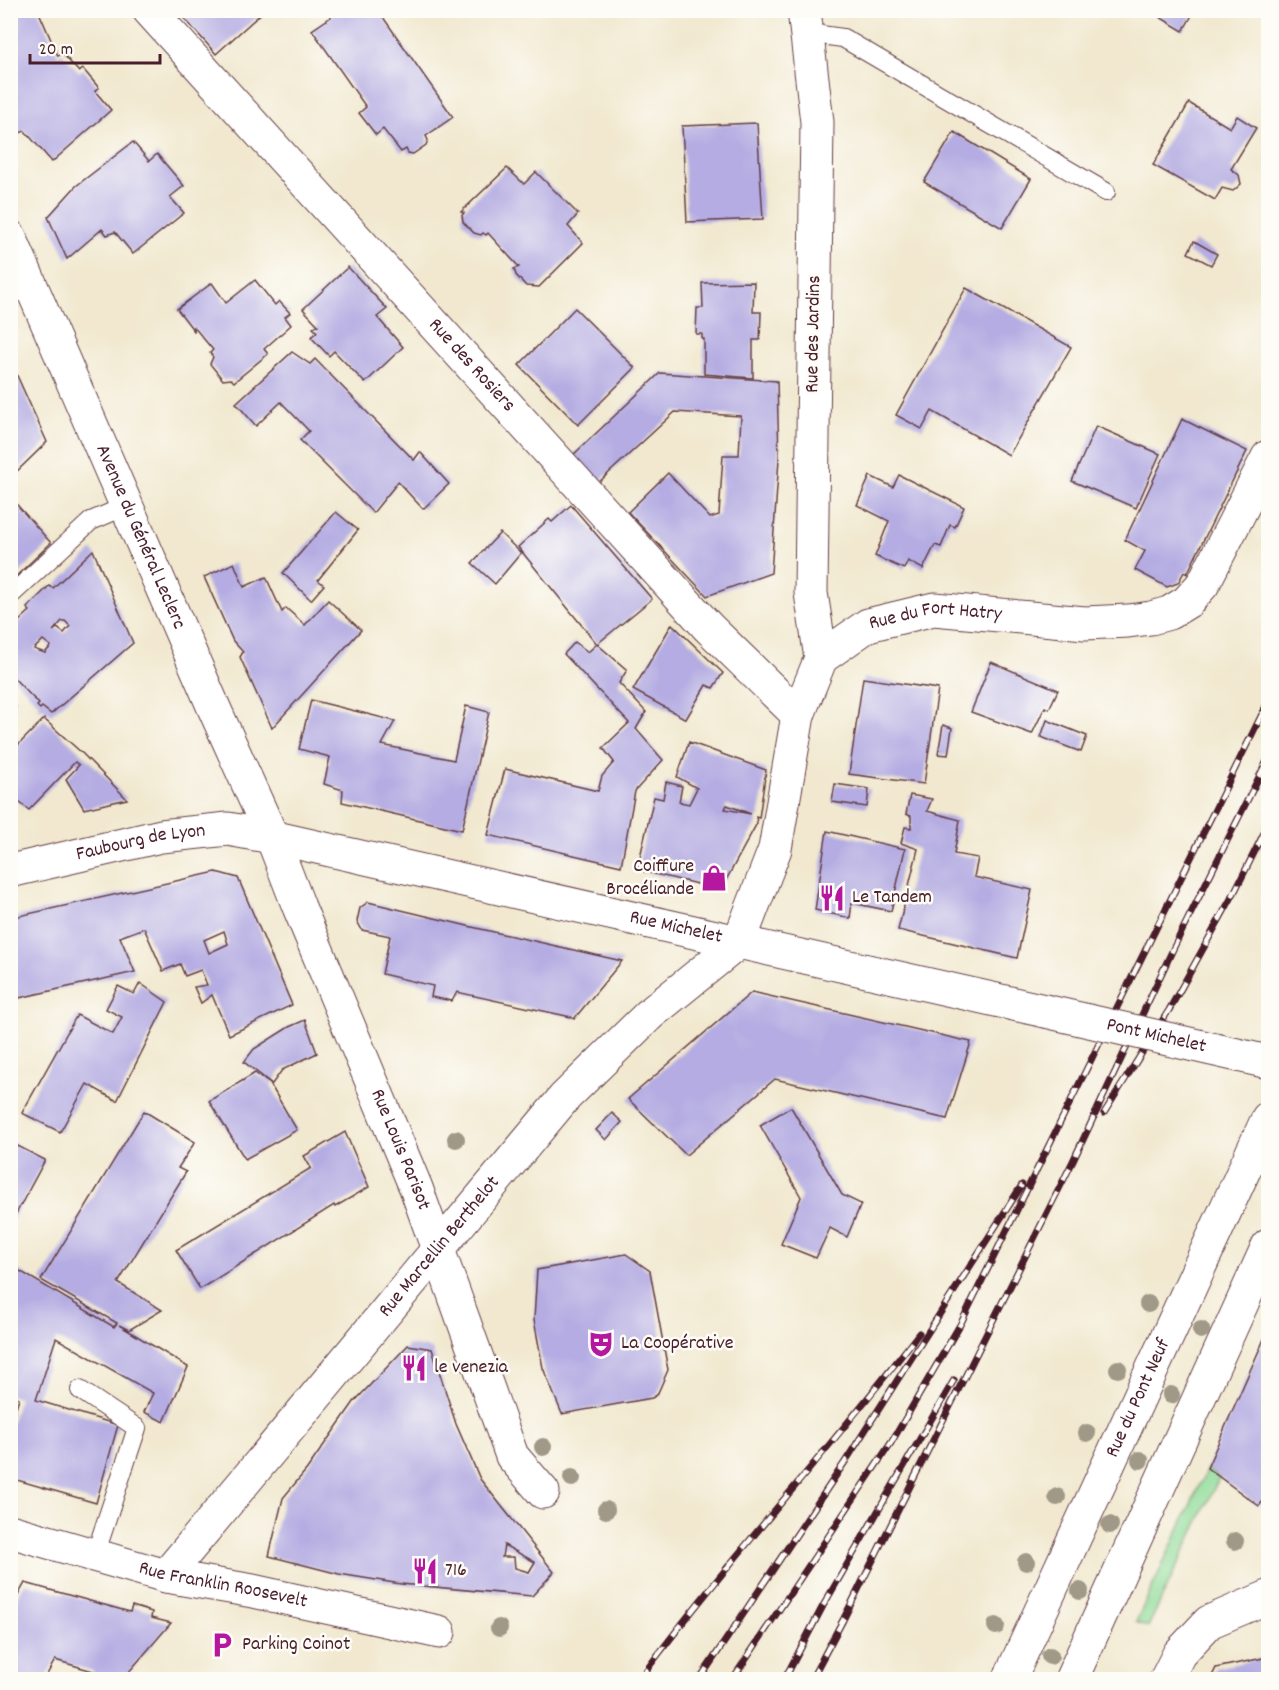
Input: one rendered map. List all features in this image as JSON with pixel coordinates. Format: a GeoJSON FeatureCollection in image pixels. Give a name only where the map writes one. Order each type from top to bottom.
{"type":"FeatureCollection","features":[{"type":"Feature","properties":{"kind":"street","name":"Rue des Rosiers"},"geometry":{"type":"LineString","coordinates":[[149,10],[708,627],[798,715]]}},
{"type":"Feature","properties":{"kind":"street","name":"Rue des Jardins"},"geometry":{"type":"LineString","coordinates":[[805,22],[817,122],[811,593],[821,658]]}},
{"type":"Feature","properties":{"kind":"street","name":"Avenue du Général Leclerc"},"geometry":{"type":"LineString","coordinates":[[10,237],[213,708],[272,837]]}},
{"type":"Feature","properties":{"kind":"street","name":"Rue du Fort Hatry"},"geometry":{"type":"LineString","coordinates":[[821,658],[868,625],[934,609],[1085,623],[1128,621],[1169,613],[1187,602],[1203,584],[1269,457]]}},
{"type":"Feature","properties":{"kind":"street"},"geometry":{"type":"LineString","coordinates":[[739,942],[775,849],[798,715],[821,658]]}},
{"type":"Feature","properties":{"kind":"street","name":"Faubourg de Lyon"},"geometry":{"type":"LineString","coordinates":[[10,871],[161,836],[228,829],[272,837]]}},
{"type":"Feature","properties":{"kind":"street","name":"Rue Michelet"},"geometry":{"type":"LineString","coordinates":[[272,837],[1045,1011]]}},
{"type":"Feature","properties":{"kind":"street","name":"Rue Louis Parisot"},"geometry":{"type":"LineString","coordinates":[[272,837],[416,1188],[512,1456],[543,1492]]}},
{"type":"Feature","properties":{"kind":"street","name":"Rue Marcellin Berthelot"},"geometry":{"type":"LineString","coordinates":[[166,1576],[439,1251],[564,1098],[650,1014],[739,942]]}},
{"type":"Feature","properties":{"kind":"street","name":"Pont Michelet"},"geometry":{"type":"LineString","coordinates":[[1045,1011],[1269,1062]]}},
{"type":"Feature","properties":{"kind":"street","name":"Rue du Pont Neuf"},"geometry":{"type":"LineString","coordinates":[[1009,1680],[1269,1118]]}},
{"type":"Feature","properties":{"kind":"street"},"geometry":{"type":"LineString","coordinates":[[1071,1680],[1269,1246]]}},
{"type":"Feature","properties":{"kind":"street","name":"Rue Franklin Roosevelt"},"geometry":{"type":"LineString","coordinates":[[10,1531],[166,1576],[253,1591],[439,1632]]}},
{"type":"Feature","properties":{"kind":"street"},"geometry":{"type":"LineString","coordinates":[[1166,1680],[1179,1653],[1209,1622],[1269,1598]]}},
{"type":"Feature","properties":{"kind":"lane"},"geometry":{"type":"LineString","coordinates":[[805,22],[843,38],[1106,192]]}},
{"type":"Feature","properties":{"kind":"lane"},"geometry":{"type":"LineString","coordinates":[[10,596],[91,521],[126,506]]}},
{"type":"Feature","properties":{"kind":"lane"},"geometry":{"type":"LineString","coordinates":[[80,1389],[137,1428],[95,1555]]}},
{"type":"Feature","properties":{"kind":"green space"},"geometry":{"type":"Polygon","coordinates":[[[1207,1469],[1219,1478],[1148,1627],[1136,1622],[1207,1469]]]}},
{"type":"Feature","properties":{"kind":"building"},"geometry":{"type":"Polygon","coordinates":[[[10,10],[38,10],[58,56],[62,53],[79,72],[83,69],[99,88],[95,91],[111,110],[52,162],[25,131],[13,135],[10,130],[10,10]]]}},
{"type":"Feature","properties":{"kind":"building"},"geometry":{"type":"Polygon","coordinates":[[[177,10],[265,10],[216,54],[177,10]]]}},
{"type":"Feature","properties":{"kind":"building"},"geometry":{"type":"Polygon","coordinates":[[[329,10],[378,10],[453,117],[426,136],[428,140],[426,145],[413,154],[408,153],[406,149],[401,152],[383,129],[376,135],[359,113],[366,107],[312,30],[331,17],[329,10]]]}},
{"type":"Feature","properties":{"kind":"building"},"geometry":{"type":"Polygon","coordinates":[[[909,10],[925,10],[921,17],[909,10]]]}},
{"type":"Feature","properties":{"kind":"building"},"geometry":{"type":"Polygon","coordinates":[[[1148,10],[1195,10],[1183,31],[1148,10]]]}},
{"type":"Feature","properties":{"kind":"building"},"geometry":{"type":"Polygon","coordinates":[[[1189,103],[1230,128],[1237,116],[1256,128],[1231,169],[1239,175],[1241,184],[1233,191],[1222,188],[1215,200],[1153,165],[1189,103]]]}},
{"type":"Feature","properties":{"kind":"building"},"geometry":{"type":"Polygon","coordinates":[[[757,123],[763,219],[687,222],[682,126],[757,123]]]}},
{"type":"Feature","properties":{"kind":"building"},"geometry":{"type":"Polygon","coordinates":[[[954,132],[1031,179],[1002,228],[924,182],[954,132]]]}},
{"type":"Feature","properties":{"kind":"building"},"geometry":{"type":"Polygon","coordinates":[[[133,142],[149,161],[157,154],[184,186],[170,197],[184,213],[133,254],[115,232],[107,235],[102,229],[67,259],[48,217],[76,186],[133,142]]]}},
{"type":"Feature","properties":{"kind":"building"},"geometry":{"type":"Polygon","coordinates":[[[507,168],[524,184],[536,172],[578,214],[568,226],[583,243],[539,287],[526,286],[516,275],[514,269],[519,267],[488,233],[481,235],[474,233],[463,222],[464,213],[461,212],[507,168]]]}},
{"type":"Feature","properties":{"kind":"building"},"geometry":{"type":"Polygon","coordinates":[[[1194,241],[1217,254],[1211,265],[1188,253],[1194,241]]]}},
{"type":"Feature","properties":{"kind":"building"},"geometry":{"type":"Polygon","coordinates":[[[348,267],[387,309],[377,317],[403,347],[365,383],[334,351],[329,356],[311,337],[317,332],[313,328],[318,325],[303,309],[348,267]]]}},
{"type":"Feature","properties":{"kind":"building"},"geometry":{"type":"Polygon","coordinates":[[[255,280],[275,305],[279,301],[290,313],[285,317],[291,325],[264,349],[268,354],[234,382],[231,379],[223,380],[210,364],[213,357],[210,353],[213,350],[177,309],[212,283],[226,303],[255,280]]]}},
{"type":"Feature","properties":{"kind":"building"},"geometry":{"type":"Polygon","coordinates":[[[754,282],[753,312],[761,312],[760,340],[753,340],[753,378],[704,374],[704,339],[702,339],[702,334],[696,334],[697,308],[703,308],[702,283],[754,282]]]}},
{"type":"Feature","properties":{"kind":"building"},"geometry":{"type":"Polygon","coordinates":[[[966,288],[1071,347],[1009,455],[932,411],[922,429],[896,415],[966,288]]]}},
{"type":"Feature","properties":{"kind":"building"},"geometry":{"type":"Polygon","coordinates":[[[575,308],[635,368],[578,425],[519,365],[575,308]]]}},
{"type":"Feature","properties":{"kind":"building"},"geometry":{"type":"Polygon","coordinates":[[[292,352],[310,364],[315,359],[414,460],[420,452],[449,484],[423,509],[398,482],[373,513],[300,440],[309,431],[281,402],[256,426],[236,403],[292,352]]]}},
{"type":"Feature","properties":{"kind":"building"},"geometry":{"type":"Polygon","coordinates":[[[10,360],[47,442],[10,478],[10,360]]]}},
{"type":"Feature","properties":{"kind":"building"},"geometry":{"type":"Polygon","coordinates":[[[660,373],[777,381],[779,459],[771,573],[707,596],[628,512],[668,473],[710,518],[719,515],[723,455],[739,455],[741,416],[675,412],[598,483],[573,455],[660,373]]]}},
{"type":"Feature","properties":{"kind":"building"},"geometry":{"type":"Polygon","coordinates":[[[1182,419],[1247,451],[1187,574],[1184,572],[1178,583],[1167,587],[1135,570],[1145,551],[1125,540],[1182,419]]]}},
{"type":"Feature","properties":{"kind":"building"},"geometry":{"type":"Polygon","coordinates":[[[1096,426],[1160,454],[1136,508],[1072,481],[1096,426]]]}},
{"type":"Feature","properties":{"kind":"building"},"geometry":{"type":"Polygon","coordinates":[[[899,475],[964,507],[955,527],[950,525],[941,547],[935,545],[923,569],[908,561],[904,569],[875,556],[889,521],[857,505],[870,476],[893,487],[899,475]]]}},
{"type":"Feature","properties":{"kind":"building"},"geometry":{"type":"Polygon","coordinates":[[[10,497],[51,543],[10,582],[10,497]]]}},
{"type":"Feature","properties":{"kind":"building"},"geometry":{"type":"Polygon","coordinates":[[[571,505],[652,599],[597,644],[518,547],[549,519],[552,522],[571,505]]]}},
{"type":"Feature","properties":{"kind":"building"},"geometry":{"type":"Polygon","coordinates":[[[336,512],[358,530],[318,580],[324,585],[311,600],[283,573],[336,512]]]}},
{"type":"Feature","properties":{"kind":"building"},"geometry":{"type":"Polygon","coordinates":[[[500,533],[521,553],[495,584],[472,563],[500,533]]]}},
{"type":"Feature","properties":{"kind":"building"},"geometry":{"type":"Polygon","coordinates":[[[93,550],[133,643],[51,714],[42,707],[40,709],[37,706],[39,704],[10,674],[10,629],[30,611],[27,608],[49,586],[53,588],[93,550]],[[62,621],[53,631],[57,628],[64,633],[70,626],[62,621]],[[43,640],[34,649],[45,653],[51,646],[43,640]]]}},
{"type":"Feature","properties":{"kind":"building"},"geometry":{"type":"Polygon","coordinates":[[[234,563],[244,587],[266,577],[282,612],[286,608],[305,625],[328,600],[361,630],[272,728],[240,657],[243,652],[233,641],[204,577],[234,563]]]}},
{"type":"Feature","properties":{"kind":"building"},"geometry":{"type":"Polygon","coordinates":[[[672,624],[723,673],[713,688],[706,685],[686,719],[633,690],[672,624]]]}},
{"type":"Feature","properties":{"kind":"building"},"geometry":{"type":"Polygon","coordinates":[[[575,642],[588,652],[597,644],[627,670],[619,683],[646,712],[636,729],[663,760],[635,791],[621,866],[488,835],[505,769],[598,791],[602,776],[614,762],[603,748],[629,723],[564,654],[575,642]]]}},
{"type":"Feature","properties":{"kind":"building"},"geometry":{"type":"Polygon","coordinates":[[[991,662],[1058,690],[1049,709],[1045,707],[1032,734],[971,712],[991,662]]]}},
{"type":"Feature","properties":{"kind":"building"},"geometry":{"type":"Polygon","coordinates":[[[863,678],[938,689],[924,784],[849,774],[863,678]]]}},
{"type":"Feature","properties":{"kind":"building"},"geometry":{"type":"Polygon","coordinates":[[[311,700],[395,721],[382,745],[454,760],[466,706],[489,712],[462,830],[342,802],[343,790],[324,784],[330,757],[299,749],[311,700]]]}},
{"type":"Feature","properties":{"kind":"building"},"geometry":{"type":"Polygon","coordinates":[[[10,701],[16,707],[10,713],[10,701]]]}},
{"type":"Feature","properties":{"kind":"building"},"geometry":{"type":"Polygon","coordinates":[[[44,719],[83,754],[127,799],[84,809],[66,779],[79,765],[75,762],[29,810],[10,795],[10,753],[44,719]]]}},
{"type":"Feature","properties":{"kind":"building"},"geometry":{"type":"Polygon","coordinates":[[[1047,720],[1087,736],[1081,752],[1041,737],[1047,720]]]}},
{"type":"Feature","properties":{"kind":"building"},"geometry":{"type":"Polygon","coordinates":[[[943,725],[952,728],[948,755],[938,754],[943,725]]]}},
{"type":"Feature","properties":{"kind":"building"},"geometry":{"type":"Polygon","coordinates":[[[689,742],[766,770],[759,818],[756,817],[757,823],[726,880],[706,886],[637,870],[654,797],[663,799],[666,782],[682,786],[679,802],[689,804],[697,788],[677,777],[689,742]],[[727,805],[725,809],[751,814],[727,805]]]}},
{"type":"Feature","properties":{"kind":"building"},"geometry":{"type":"Polygon","coordinates":[[[835,784],[869,789],[867,807],[832,802],[835,784]]]}},
{"type":"Feature","properties":{"kind":"building"},"geometry":{"type":"Polygon","coordinates":[[[910,795],[932,799],[927,811],[960,820],[954,854],[978,858],[974,877],[1032,890],[1017,958],[898,930],[918,849],[901,843],[905,827],[911,828],[911,816],[906,814],[910,795]]]}},
{"type":"Feature","properties":{"kind":"building"},"geometry":{"type":"Polygon","coordinates":[[[827,831],[905,849],[891,911],[852,903],[850,918],[815,910],[827,831]]]}},
{"type":"Feature","properties":{"kind":"building"},"geometry":{"type":"Polygon","coordinates":[[[216,872],[238,878],[292,1005],[229,1035],[212,995],[201,1003],[194,987],[207,985],[201,970],[185,976],[180,964],[163,971],[144,928],[120,937],[135,972],[10,1000],[10,918],[216,872]],[[224,931],[204,940],[209,953],[228,944],[224,931]]]}},
{"type":"Feature","properties":{"kind":"building"},"geometry":{"type":"Polygon","coordinates":[[[368,902],[622,961],[574,1019],[457,992],[452,1001],[431,997],[433,986],[382,974],[390,936],[362,930],[357,921],[360,908],[368,902]]]}},
{"type":"Feature","properties":{"kind":"building"},"geometry":{"type":"Polygon","coordinates":[[[140,983],[167,1002],[117,1101],[87,1084],[60,1132],[22,1113],[77,1015],[113,1034],[122,1017],[106,1009],[118,986],[134,994],[140,983]]]}},
{"type":"Feature","properties":{"kind":"building"},"geometry":{"type":"Polygon","coordinates":[[[752,992],[971,1042],[947,1119],[775,1079],[686,1155],[628,1099],[752,992]]]}},
{"type":"Feature","properties":{"kind":"building"},"geometry":{"type":"Polygon","coordinates":[[[305,1020],[317,1053],[282,1070],[272,1084],[244,1062],[254,1049],[289,1027],[305,1020]]]}},
{"type":"Feature","properties":{"kind":"building"},"geometry":{"type":"Polygon","coordinates":[[[255,1073],[270,1084],[297,1130],[245,1159],[209,1101],[255,1073]]]}},
{"type":"Feature","properties":{"kind":"building"},"geometry":{"type":"Polygon","coordinates":[[[791,1107],[842,1195],[861,1204],[847,1237],[830,1228],[816,1258],[781,1244],[801,1197],[760,1125],[791,1107]]]}},
{"type":"Feature","properties":{"kind":"building"},"geometry":{"type":"Polygon","coordinates":[[[144,1111],[195,1142],[178,1168],[186,1172],[118,1283],[162,1310],[129,1330],[119,1325],[188,1367],[164,1422],[144,1412],[153,1393],[56,1338],[36,1400],[118,1425],[96,1503],[10,1478],[10,1427],[19,1398],[10,1395],[10,1265],[114,1327],[117,1323],[41,1280],[144,1111]]]}},
{"type":"Feature","properties":{"kind":"building"},"geometry":{"type":"Polygon","coordinates":[[[612,1113],[622,1122],[606,1140],[596,1130],[612,1113]]]}},
{"type":"Feature","properties":{"kind":"building"},"geometry":{"type":"Polygon","coordinates":[[[345,1132],[369,1187],[335,1207],[334,1205],[200,1289],[176,1250],[311,1168],[304,1156],[345,1132]]]}},
{"type":"Feature","properties":{"kind":"building"},"geometry":{"type":"Polygon","coordinates":[[[10,1142],[45,1160],[10,1225],[10,1142]]]}},
{"type":"Feature","properties":{"kind":"building","name":"La Coopérative"},"geometry":{"type":"Polygon","coordinates":[[[626,1254],[650,1271],[668,1370],[657,1395],[652,1398],[562,1414],[543,1368],[534,1320],[537,1270],[626,1254]]]}},
{"type":"Feature","properties":{"kind":"building"},"geometry":{"type":"Polygon","coordinates":[[[1268,1330],[1268,1495],[1259,1506],[1207,1468],[1268,1330]]]}},
{"type":"Feature","properties":{"kind":"building"},"geometry":{"type":"Polygon","coordinates":[[[408,1345],[432,1349],[456,1424],[480,1479],[554,1572],[532,1596],[401,1584],[339,1574],[269,1556],[283,1498],[307,1469],[354,1402],[408,1345]],[[504,1545],[502,1557],[514,1557],[515,1568],[529,1572],[535,1562],[504,1545]]]}},
{"type":"Feature","properties":{"kind":"building"},"geometry":{"type":"Polygon","coordinates":[[[25,1583],[130,1612],[132,1606],[152,1612],[151,1618],[171,1623],[122,1680],[101,1680],[91,1677],[93,1671],[55,1660],[44,1680],[10,1680],[10,1610],[25,1583]]]}},
{"type":"Feature","properties":{"kind":"building"},"geometry":{"type":"Polygon","coordinates":[[[1268,1657],[1268,1680],[1210,1680],[1216,1668],[1268,1657]]]}},
{"type":"Feature","properties":{"kind":"railway"},"geometry":{"type":"LineString","coordinates":[[732,1680],[891,1443],[961,1323],[1268,702]]}},
{"type":"Feature","properties":{"kind":"railway"},"geometry":{"type":"LineString","coordinates":[[811,1680],[1073,1161],[1174,947],[1268,759]]}},
{"type":"Feature","properties":{"kind":"railway"},"geometry":{"type":"LineString","coordinates":[[1104,1113],[1169,1010],[1233,895],[1268,825]]}},
{"type":"Feature","properties":{"kind":"railway"},"geometry":{"type":"LineString","coordinates":[[699,1680],[845,1462],[1022,1185]]}},
{"type":"Feature","properties":{"kind":"railway"},"geometry":{"type":"LineString","coordinates":[[639,1680],[919,1333]]}},
{"type":"Feature","properties":{"kind":"railway"},"geometry":{"type":"LineString","coordinates":[[784,1680],[823,1606],[954,1380]]}},
{"type":"Feature","properties":{"kind":"place","name":"Coiffure Brocéliande"},"geometry":{"type":"Point","coordinates":[714,878]}},
{"type":"Feature","properties":{"kind":"place","name":"Le Tandem"},"geometry":{"type":"Point","coordinates":[832,898]}},
{"type":"Feature","properties":{"kind":"place","name":"La Coopérative"},"geometry":{"type":"Point","coordinates":[601,1344]}},
{"type":"Feature","properties":{"kind":"place","name":"le venezia"},"geometry":{"type":"Point","coordinates":[414,1368]}},
{"type":"Feature","properties":{"kind":"place","name":"716"},"geometry":{"type":"Point","coordinates":[425,1571]}},
{"type":"Feature","properties":{"kind":"place","name":"Parking Coinot"},"geometry":{"type":"Point","coordinates":[222,1645]}}]}
